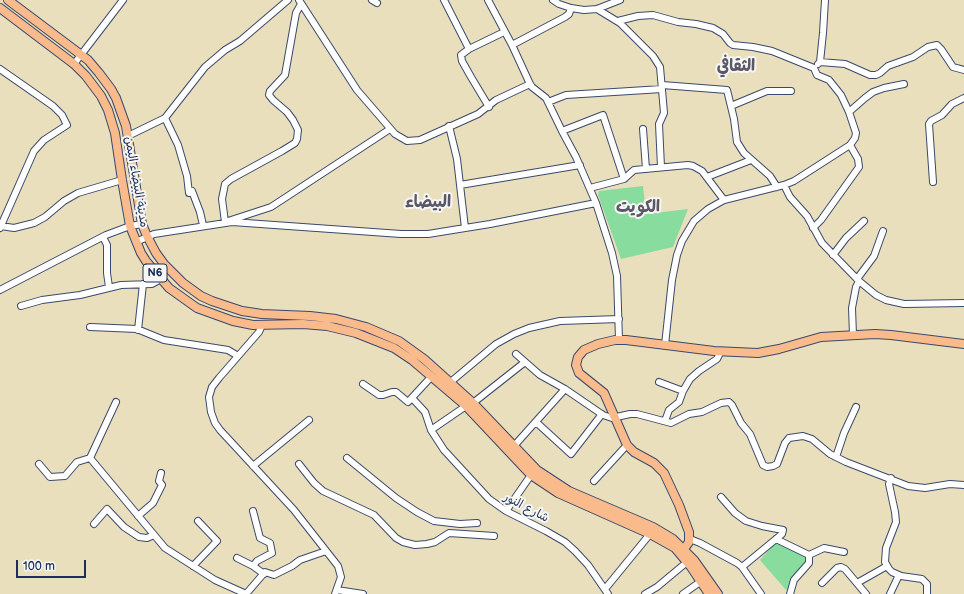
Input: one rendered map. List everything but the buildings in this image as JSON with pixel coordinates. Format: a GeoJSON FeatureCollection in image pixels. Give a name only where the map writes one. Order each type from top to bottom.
{"type":"FeatureCollection","features":[{"type":"Feature","properties":{"kind":"main road","name":"مدينة البيضاء اليمن"},"geometry":{"type":"LineString","coordinates":[[8,0],[82,55],[99,73],[114,94],[123,116],[128,136],[142,224],[156,253],[164,264],[183,283],[206,298],[242,312],[310,316],[346,321],[366,327],[407,346],[424,359],[447,385]]}},
{"type":"Feature","properties":{"kind":"main road","name":"مدينة البيضاء اليمن"},"geometry":{"type":"LineString","coordinates":[[0,8],[74,64],[97,89],[108,110],[115,133],[130,226],[136,242],[146,261],[161,280],[176,294],[205,312],[233,322],[262,325],[319,325],[356,333],[376,340],[402,353],[431,377],[447,385]]}},
{"type":"Feature","properties":{"kind":"main road"},"geometry":{"type":"LineString","coordinates":[[262,314],[262,325]]}},
{"type":"Feature","properties":{"kind":"main road"},"geometry":{"type":"LineString","coordinates":[[684,549],[688,545],[690,539],[689,532],[683,514],[664,474],[654,463],[634,452],[627,446],[604,394],[579,373],[576,365],[578,357],[584,350],[598,344],[619,340],[633,340],[721,352],[764,352],[813,339],[879,334],[964,344]]}},
{"type":"Feature","properties":{"kind":"main road"},"geometry":{"type":"LineString","coordinates":[[447,385],[514,446],[537,470],[569,491],[653,527],[673,539],[694,560],[718,594]]}},
{"type":"Feature","properties":{"kind":"main road"},"geometry":{"type":"LineString","coordinates":[[469,405],[532,475],[558,493],[650,534],[675,548],[687,562],[709,594]]}},
{"type":"Feature","properties":{"kind":"street"},"geometry":{"type":"LineString","coordinates":[[74,64],[123,0]]}},
{"type":"Feature","properties":{"kind":"street"},"geometry":{"type":"LineString","coordinates":[[128,136],[165,118],[205,67],[225,50],[240,41],[288,0]]}},
{"type":"Feature","properties":{"kind":"street"},"geometry":{"type":"LineString","coordinates":[[444,0],[469,49]]}},
{"type":"Feature","properties":{"kind":"street"},"geometry":{"type":"LineString","coordinates":[[488,0],[512,45],[530,84],[543,95],[548,102],[580,165],[596,202],[612,253],[617,276],[619,340]]}},
{"type":"Feature","properties":{"kind":"street"},"geometry":{"type":"LineString","coordinates":[[553,0],[559,4],[578,10],[596,9],[620,0]]}},
{"type":"Feature","properties":{"kind":"street"},"geometry":{"type":"LineString","coordinates":[[814,68],[820,62],[825,0]]}},
{"type":"Feature","properties":{"kind":"street"},"geometry":{"type":"LineString","coordinates":[[300,2],[358,90],[390,129],[398,137],[407,141],[412,142],[420,140],[478,114],[500,98],[530,84]]}},
{"type":"Feature","properties":{"kind":"street"},"geometry":{"type":"LineString","coordinates":[[225,222],[222,198],[225,184],[230,179],[282,152],[295,143],[298,139],[298,130],[293,120],[287,112],[272,100],[269,94],[285,75],[296,13],[300,2]]}},
{"type":"Feature","properties":{"kind":"street"},"geometry":{"type":"LineString","coordinates":[[512,45],[565,17],[571,8]]}},
{"type":"Feature","properties":{"kind":"street"},"geometry":{"type":"LineString","coordinates":[[596,9],[618,21],[653,56],[660,67],[664,113],[659,124],[662,167]]}},
{"type":"Feature","properties":{"kind":"street"},"geometry":{"type":"LineString","coordinates":[[618,21],[638,16],[653,15],[678,22],[713,28],[723,34],[733,46],[753,47],[767,50],[814,68],[817,75],[832,83],[843,98],[856,133],[855,138],[850,145],[799,178],[784,185],[724,200],[708,209],[694,221],[682,241],[677,255],[672,280],[664,345]]}},
{"type":"Feature","properties":{"kind":"street"},"geometry":{"type":"LineString","coordinates":[[489,107],[474,84],[461,57],[462,54],[469,49],[504,32]]}},
{"type":"Feature","properties":{"kind":"street"},"geometry":{"type":"LineString","coordinates":[[820,62],[845,64],[870,75],[876,75],[888,66],[913,57],[928,47],[937,45],[953,67],[964,70]]}},
{"type":"Feature","properties":{"kind":"street"},"geometry":{"type":"LineString","coordinates":[[0,69],[53,106],[62,115],[67,125],[44,140],[34,151],[0,227],[14,228],[34,223],[64,201],[82,191],[122,180]]}},
{"type":"Feature","properties":{"kind":"street"},"geometry":{"type":"LineString","coordinates":[[849,112],[873,92],[904,84]]}},
{"type":"Feature","properties":{"kind":"street"},"geometry":{"type":"LineString","coordinates":[[548,102],[566,94],[662,87],[727,90],[734,119],[737,142],[751,160],[770,176],[777,187]]}},
{"type":"Feature","properties":{"kind":"street"},"geometry":{"type":"LineString","coordinates":[[731,106],[767,91],[791,91]]}},
{"type":"Feature","properties":{"kind":"street"},"geometry":{"type":"LineString","coordinates":[[933,182],[929,124],[931,121],[942,115],[952,104],[964,98]]}},
{"type":"Feature","properties":{"kind":"street"},"geometry":{"type":"LineString","coordinates":[[562,131],[602,115],[624,179]]}},
{"type":"Feature","properties":{"kind":"street"},"geometry":{"type":"LineString","coordinates":[[165,118],[178,145],[187,176],[189,193],[192,191],[203,225]]}},
{"type":"Feature","properties":{"kind":"street"},"geometry":{"type":"LineString","coordinates":[[449,126],[457,159],[465,228]]}},
{"type":"Feature","properties":{"kind":"street"},"geometry":{"type":"LineString","coordinates":[[136,242],[154,234],[225,222],[272,207],[390,129]]}},
{"type":"Feature","properties":{"kind":"street"},"geometry":{"type":"LineString","coordinates":[[644,129],[646,169]]}},
{"type":"Feature","properties":{"kind":"street"},"geometry":{"type":"LineString","coordinates":[[813,228],[821,220],[859,167],[858,159],[850,145]]}},
{"type":"Feature","properties":{"kind":"street"},"geometry":{"type":"LineString","coordinates":[[707,177],[751,160]]}},
{"type":"Feature","properties":{"kind":"street"},"geometry":{"type":"LineString","coordinates":[[460,185],[580,165]]}},
{"type":"Feature","properties":{"kind":"street"},"geometry":{"type":"LineString","coordinates":[[590,188],[624,179],[634,170],[682,165],[693,166],[702,171],[724,200]]}},
{"type":"Feature","properties":{"kind":"street"},"geometry":{"type":"LineString","coordinates":[[784,185],[790,197],[807,216],[822,243],[832,255],[876,295],[894,302],[914,304],[964,303]]}},
{"type":"Feature","properties":{"kind":"street"},"geometry":{"type":"LineString","coordinates":[[225,222],[428,234],[596,202]]}},
{"type":"Feature","properties":{"kind":"street"},"geometry":{"type":"LineString","coordinates":[[832,255],[846,238],[864,221]]}},
{"type":"Feature","properties":{"kind":"street"},"geometry":{"type":"LineString","coordinates":[[0,290],[103,237],[130,226],[142,224]]}},
{"type":"Feature","properties":{"kind":"street"},"geometry":{"type":"LineString","coordinates":[[853,335],[852,308],[858,280],[874,256],[883,231]]}},
{"type":"Feature","properties":{"kind":"street"},"geometry":{"type":"LineString","coordinates":[[103,237],[107,245],[107,273],[109,287]]}},
{"type":"Feature","properties":{"kind":"street"},"geometry":{"type":"LineString","coordinates":[[21,306],[42,300],[80,295],[109,287],[155,283],[161,280]]}},
{"type":"Feature","properties":{"kind":"street"},"geometry":{"type":"LineString","coordinates":[[138,330],[143,284]]}},
{"type":"Feature","properties":{"kind":"street"},"geometry":{"type":"LineString","coordinates":[[447,385],[496,344],[529,328],[560,321],[619,319]]}},
{"type":"Feature","properties":{"kind":"street"},"geometry":{"type":"LineString","coordinates":[[262,325],[259,332],[212,387],[209,397],[209,406],[213,418],[218,427],[300,517],[340,570],[341,577],[336,592],[363,594]]}},
{"type":"Feature","properties":{"kind":"street"},"geometry":{"type":"LineString","coordinates":[[90,327],[138,330],[164,340],[228,350],[238,356]]}},
{"type":"Feature","properties":{"kind":"street"},"geometry":{"type":"LineString","coordinates":[[665,421],[669,410],[679,402],[683,391],[692,377],[717,359],[721,352]]}},
{"type":"Feature","properties":{"kind":"street"},"geometry":{"type":"LineString","coordinates":[[516,354],[540,375],[565,389],[607,417],[615,418],[630,414],[637,414],[668,423],[674,422],[689,414],[704,411],[721,402],[729,402],[741,423],[750,434],[760,460],[765,466],[770,467],[777,464],[786,441],[795,436],[809,437],[827,452],[836,457],[908,486],[920,488],[950,484],[964,485]]}},
{"type":"Feature","properties":{"kind":"street"},"geometry":{"type":"LineString","coordinates":[[431,430],[469,405],[525,362]]}},
{"type":"Feature","properties":{"kind":"street"},"geometry":{"type":"LineString","coordinates":[[363,384],[383,395],[394,391],[408,402],[431,377]]}},
{"type":"Feature","properties":{"kind":"street"},"geometry":{"type":"LineString","coordinates":[[659,382],[683,391]]}},
{"type":"Feature","properties":{"kind":"street"},"geometry":{"type":"LineString","coordinates":[[514,446],[565,389]]}},
{"type":"Feature","properties":{"kind":"street","name":"شارع النور"},"geometry":{"type":"LineString","coordinates":[[412,398],[423,409],[431,430],[444,450],[496,506],[546,531],[564,542],[582,558],[607,591]]}},
{"type":"Feature","properties":{"kind":"street"},"geometry":{"type":"LineString","coordinates":[[39,464],[50,477],[65,476],[77,462],[90,458],[116,402]]}},
{"type":"Feature","properties":{"kind":"street"},"geometry":{"type":"LineString","coordinates":[[836,457],[844,433],[856,407]]}},
{"type":"Feature","properties":{"kind":"street"},"geometry":{"type":"LineString","coordinates":[[536,422],[571,454],[602,414]]}},
{"type":"Feature","properties":{"kind":"street"},"geometry":{"type":"LineString","coordinates":[[253,466],[309,420]]}},
{"type":"Feature","properties":{"kind":"street"},"geometry":{"type":"LineString","coordinates":[[594,481],[627,446]]}},
{"type":"Feature","properties":{"kind":"street"},"geometry":{"type":"LineString","coordinates":[[90,458],[165,548],[215,580],[246,594],[265,572],[274,575],[300,560],[326,551]]}},
{"type":"Feature","properties":{"kind":"street"},"geometry":{"type":"LineString","coordinates":[[348,458],[396,498],[434,521],[460,524],[477,523]]}},
{"type":"Feature","properties":{"kind":"street"},"geometry":{"type":"LineString","coordinates":[[299,464],[314,483],[323,491],[374,515],[396,538],[403,542],[415,545],[427,544],[438,540],[449,533],[494,536]]}},
{"type":"Feature","properties":{"kind":"street"},"geometry":{"type":"LineString","coordinates":[[138,516],[153,503],[162,485],[159,481],[161,473]]}},
{"type":"Feature","properties":{"kind":"street"},"geometry":{"type":"LineString","coordinates":[[506,511],[532,475]]}},
{"type":"Feature","properties":{"kind":"street"},"geometry":{"type":"LineString","coordinates":[[891,478],[890,484],[896,522],[885,552],[885,562],[892,572],[899,575],[922,579],[927,584],[927,594]]}},
{"type":"Feature","properties":{"kind":"street"},"geometry":{"type":"LineString","coordinates":[[721,497],[735,513],[746,521],[782,530],[782,534],[742,568]]}},
{"type":"Feature","properties":{"kind":"street"},"geometry":{"type":"LineString","coordinates":[[94,524],[107,509],[124,527],[139,537],[147,538],[154,535]]}},
{"type":"Feature","properties":{"kind":"street"},"geometry":{"type":"LineString","coordinates":[[253,511],[260,538],[270,543],[272,553],[257,561],[253,566]]}},
{"type":"Feature","properties":{"kind":"street"},"geometry":{"type":"LineString","coordinates":[[193,566],[217,541],[198,520]]}},
{"type":"Feature","properties":{"kind":"street"},"geometry":{"type":"LineString","coordinates":[[607,591],[650,534]]}},
{"type":"Feature","properties":{"kind":"street"},"geometry":{"type":"LineString","coordinates":[[690,539],[728,558],[742,568],[761,594]]}},
{"type":"Feature","properties":{"kind":"street"},"geometry":{"type":"LineString","coordinates":[[776,539],[809,555]]}},
{"type":"Feature","properties":{"kind":"street"},"geometry":{"type":"LineString","coordinates":[[809,555],[824,548],[844,552]]}},
{"type":"Feature","properties":{"kind":"street"},"geometry":{"type":"LineString","coordinates":[[790,594],[794,580],[809,563],[809,555]]}},
{"type":"Feature","properties":{"kind":"street"},"geometry":{"type":"LineString","coordinates":[[237,558],[253,566],[264,574]]}},
{"type":"Feature","properties":{"kind":"street"},"geometry":{"type":"LineString","coordinates":[[645,594],[658,587],[687,562]]}},
{"type":"Feature","properties":{"kind":"street"},"geometry":{"type":"LineString","coordinates":[[857,583],[887,566]]}},
{"type":"Feature","properties":{"kind":"street"},"geometry":{"type":"LineString","coordinates":[[822,583],[837,568],[841,567],[866,594]]}},
{"type":"Feature","properties":{"kind":"street"},"geometry":{"type":"LineString","coordinates":[[890,594],[899,575]]}},
{"type":"Feature","properties":{"kind":"street"},"geometry":{"type":"LineString","coordinates":[[683,594],[700,582]]}},
{"type":"Feature","properties":{"kind":"green space"},"geometry":{"type":"Polygon","coordinates":[[[643,186],[646,214],[688,209],[673,247],[621,259],[598,195],[599,191],[643,186]]]}},
{"type":"Feature","properties":{"kind":"green space"},"geometry":{"type":"Polygon","coordinates":[[[778,542],[806,557],[807,562],[801,567],[790,583],[791,585],[786,590],[760,560],[775,543],[778,542]]]}},
{"type":"Feature","properties":{"kind":"district","name":"الثقافي"},"geometry":{"type":"Point","coordinates":[736,67]}},
{"type":"Feature","properties":{"kind":"district","name":"البيضاء"},"geometry":{"type":"Point","coordinates":[428,203]}},
{"type":"Feature","properties":{"kind":"district","name":"الكويت"},"geometry":{"type":"Point","coordinates":[638,208]}}]}
